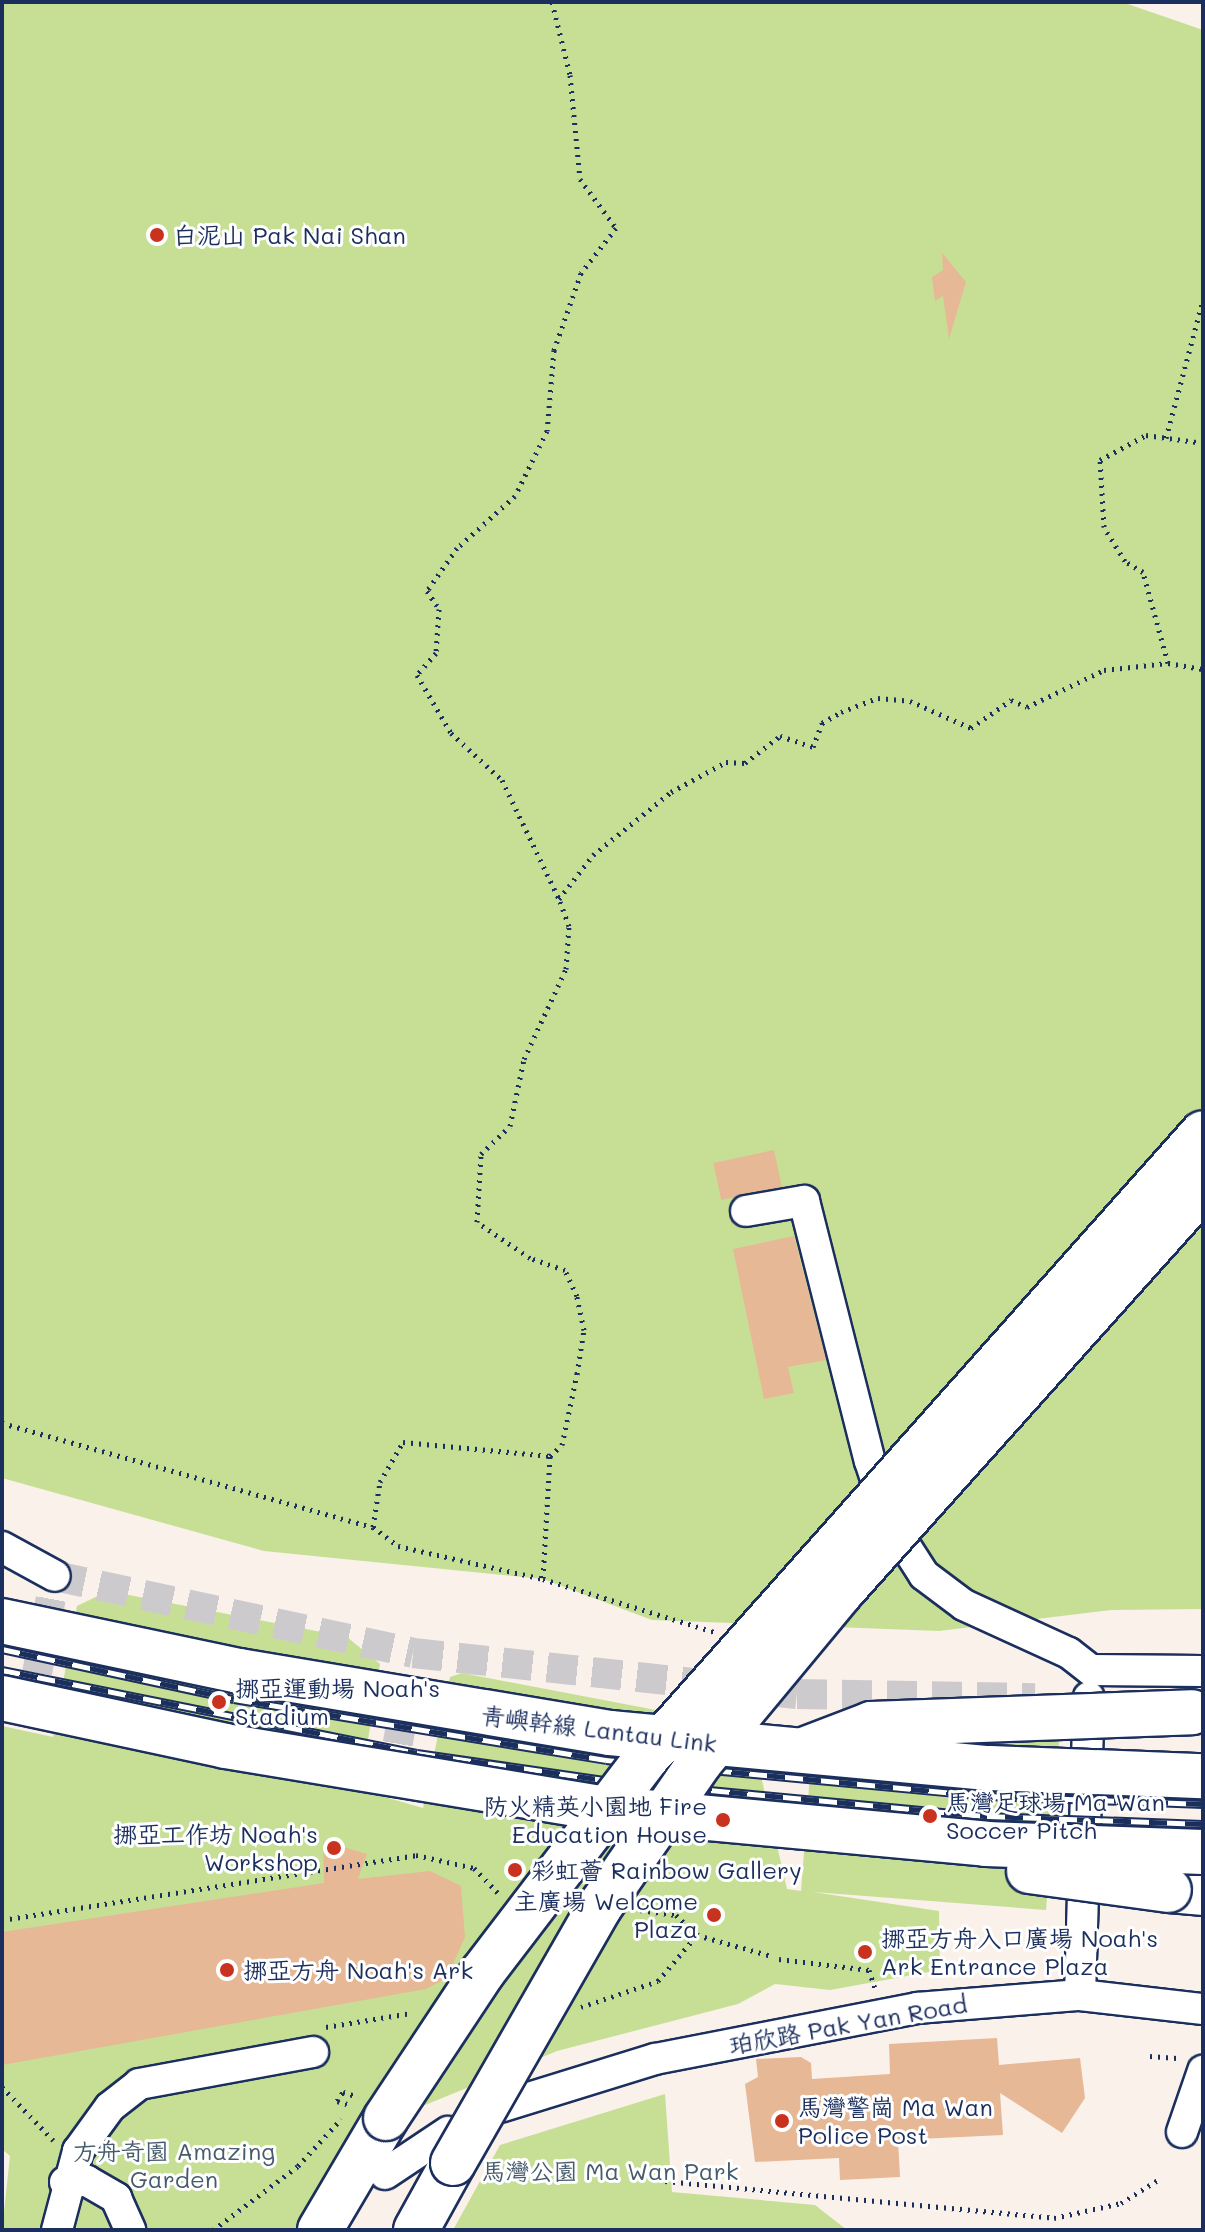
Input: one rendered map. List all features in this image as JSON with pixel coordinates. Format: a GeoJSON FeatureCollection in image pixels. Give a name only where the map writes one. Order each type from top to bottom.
{"type":"FeatureCollection","features":[{"type":"Feature","properties":{"kind":"highway"},"geometry":{"type":"LineString","coordinates":[[320,2230],[482,1973],[638,1767],[1203,1133]]}},
{"type":"Feature","properties":{"kind":"highway"},"geometry":{"type":"LineString","coordinates":[[416,2230],[599,1908],[700,1762],[841,1592],[1203,1188]]}},
{"type":"Feature","properties":{"kind":"highway","name":"青嶼幹線 Lantau Link"},"geometry":{"type":"LineString","coordinates":[[2,1621],[425,1705],[797,1753],[1203,1776]]}},
{"type":"Feature","properties":{"kind":"highway"},"geometry":{"type":"LineString","coordinates":[[2,1698],[413,1780],[790,1828],[1203,1852]]}},
{"type":"Feature","properties":{"kind":"highway"},"geometry":{"type":"LineString","coordinates":[[797,1753],[871,1724],[1203,1712]]}},
{"type":"Feature","properties":{"kind":"highway"},"geometry":{"type":"LineString","coordinates":[[790,1828],[913,1856],[1203,1893]]}},
{"type":"Feature","properties":{"kind":"street"},"geometry":{"type":"LineString","coordinates":[[746,1211],[804,1201],[870,1461],[890,1522],[924,1575],[964,1605],[1091,1670],[1203,1671]]}},
{"type":"Feature","properties":{"kind":"street"},"geometry":{"type":"LineString","coordinates":[[2,1547],[55,1576]]}},
{"type":"Feature","properties":{"kind":"street"},"geometry":{"type":"LineString","coordinates":[[1080,1995],[1091,1670]]}},
{"type":"Feature","properties":{"kind":"street","name":"珀欣路 Pak Yan Road"},"geometry":{"type":"LineString","coordinates":[[500,2107],[655,2059],[824,2025],[945,2005],[1080,1995],[1203,2009]]}},
{"type":"Feature","properties":{"kind":"street"},"geometry":{"type":"LineString","coordinates":[[57,2230],[65,2182],[110,2107],[139,2084],[313,2052]]}},
{"type":"Feature","properties":{"kind":"street"},"geometry":{"type":"LineString","coordinates":[[1182,2132],[1203,2071]]}},
{"type":"Feature","properties":{"kind":"street"},"geometry":{"type":"LineString","coordinates":[[385,2174],[448,2132]]}},
{"type":"Feature","properties":{"kind":"street"},"geometry":{"type":"LineString","coordinates":[[65,2182],[87,2181],[116,2198],[130,2230]]}},
{"type":"Feature","properties":{"kind":"path"},"geometry":{"type":"LineString","coordinates":[[543,1579],[550,1456],[562,1445],[584,1330],[577,1296],[565,1270],[530,1258],[477,1222],[481,1154],[510,1126],[524,1059],[566,969],[569,926],[502,780],[451,733],[417,675],[436,653],[439,609],[427,591],[457,548],[515,496],[547,431],[554,350],[581,273],[616,228],[580,179],[570,75],[552,2]]}},
{"type":"Feature","properties":{"kind":"path"},"geometry":{"type":"LineString","coordinates":[[1166,438],[1203,300]]}},
{"type":"Feature","properties":{"kind":"path"},"geometry":{"type":"LineString","coordinates":[[1168,663],[1143,572],[1125,561],[1104,527],[1100,460],[1146,435],[1203,443]]}},
{"type":"Feature","properties":{"kind":"path"},"geometry":{"type":"LineString","coordinates":[[559,899],[593,855],[692,778],[726,762],[745,763],[780,736],[813,747],[822,723],[878,698],[910,701],[971,728],[1011,700],[1027,707],[1104,670],[1168,663],[1203,669]]}},
{"type":"Feature","properties":{"kind":"path"},"geometry":{"type":"LineString","coordinates":[[2,1423],[373,1527],[398,1546],[543,1579],[725,1640]]}},
{"type":"Feature","properties":{"kind":"path"},"geometry":{"type":"LineString","coordinates":[[373,1527],[380,1482],[403,1442],[550,1456]]}},
{"type":"Feature","properties":{"kind":"path"},"geometry":{"type":"LineString","coordinates":[[2,1920],[416,1855],[474,1868],[503,1903]]}},
{"type":"Feature","properties":{"kind":"path"},"geometry":{"type":"LineString","coordinates":[[633,1909],[676,1915],[697,1935],[771,1956]]}},
{"type":"Feature","properties":{"kind":"path"},"geometry":{"type":"LineString","coordinates":[[566,2007],[590,2008],[658,1981],[697,1935]]}},
{"type":"Feature","properties":{"kind":"path"},"geometry":{"type":"LineString","coordinates":[[779,1959],[869,1970],[876,1993]]}},
{"type":"Feature","properties":{"kind":"path"},"geometry":{"type":"LineString","coordinates":[[2,2087],[29,2111]]}},
{"type":"Feature","properties":{"kind":"path"},"geometry":{"type":"LineString","coordinates":[[213,2230],[298,2166],[372,2088]]}},
{"type":"Feature","properties":{"kind":"path"},"geometry":{"type":"LineString","coordinates":[[347,2104],[337,2101],[343,2092],[363,2098]]}},
{"type":"Feature","properties":{"kind":"path"},"geometry":{"type":"LineString","coordinates":[[665,2181],[1054,2218],[1121,2203],[1161,2178]]}},
{"type":"Feature","properties":{"kind":"green space"},"geometry":{"type":"Polygon","coordinates":[[[2,2],[1122,2],[1203,30],[1203,1609],[1111,1610],[939,1631],[652,1620],[543,1579],[264,1551],[2,1478],[2,2]]]}},
{"type":"Feature","properties":{"kind":"green space","name":"挪亞方舟 Noah's Ark"},"geometry":{"type":"Polygon","coordinates":[[[108,1591],[347,1637],[380,1664],[360,1790],[423,1808],[450,1677],[462,1673],[750,1728],[787,1889],[801,1891],[814,1722],[1059,1742],[1046,1910],[813,1892],[939,1911],[940,1970],[830,1990],[775,1984],[738,2004],[557,2051],[408,2112],[300,2230],[2,2230],[10,2156],[2,2149],[2,1726],[53,1737],[77,1606],[108,1591]]]}},
{"type":"Feature","properties":{"kind":"green space","name":"馬灣公園 Ma Wan Park"},"geometry":{"type":"Polygon","coordinates":[[[665,2094],[672,2192],[815,2205],[847,2230],[453,2230],[500,2145],[665,2094]]]}},
{"type":"Feature","properties":{"kind":"building"},"geometry":{"type":"Polygon","coordinates":[[[942,253],[966,282],[949,339],[943,296],[935,301],[932,277],[943,270],[942,253]]]}},
{"type":"Feature","properties":{"kind":"building"},"geometry":{"type":"Polygon","coordinates":[[[774,1150],[782,1187],[721,1200],[713,1163],[774,1150]]]}},
{"type":"Feature","properties":{"kind":"building"},"geometry":{"type":"Polygon","coordinates":[[[794,1236],[826,1360],[788,1367],[794,1393],[764,1399],[733,1249],[794,1236]]]}},
{"type":"Feature","properties":{"kind":"building","name":"挪亞方舟 Noah's Ark"},"geometry":{"type":"Polygon","coordinates":[[[323,1841],[367,1854],[358,1879],[430,1871],[461,1886],[465,1937],[447,1978],[426,1989],[2,2065],[2,1932],[324,1883],[323,1841]]]}},
{"type":"Feature","properties":{"kind":"building"},"geometry":{"type":"Polygon","coordinates":[[[997,2038],[999,2065],[1080,2058],[1085,2098],[1062,2133],[1000,2093],[1003,2135],[898,2140],[900,2177],[840,2180],[839,2158],[755,2162],[745,2084],[758,2077],[756,2059],[801,2057],[811,2063],[812,2079],[890,2074],[889,2044],[997,2038]]]}},
{"type":"Feature","properties":{"kind":"tunnel"},"geometry":{"type":"LineString","coordinates":[[29,1717],[55,1576],[413,1653],[797,1694],[1035,1698]]}},
{"type":"Feature","properties":{"kind":"tunnel"},"geometry":{"type":"LineString","coordinates":[[390,1788],[409,1679]]}},
{"type":"Feature","properties":{"kind":"railway"},"geometry":{"type":"LineString","coordinates":[[2,1649],[234,1699],[606,1760],[988,1796],[1203,1804]]}},
{"type":"Feature","properties":{"kind":"railway"},"geometry":{"type":"LineString","coordinates":[[2,1670],[417,1753],[604,1780],[987,1816],[1203,1824]]}},
{"type":"Feature","properties":{"kind":"place","name":"白泥山 Pak Nai Shan"},"geometry":{"type":"Point","coordinates":[157,235]}},
{"type":"Feature","properties":{"kind":"place","name":"挪亞運動場 Noah's Stadium"},"geometry":{"type":"Point","coordinates":[219,1702]}},
{"type":"Feature","properties":{"kind":"place","name":"馬灣足球場 Ma Wan Soccer Pitch"},"geometry":{"type":"Point","coordinates":[930,1816]}},
{"type":"Feature","properties":{"kind":"place","name":"防火精英小園地 Fire Education House"},"geometry":{"type":"Point","coordinates":[723,1820]}},
{"type":"Feature","properties":{"kind":"place","name":"挪亞工作坊 Noah's Workshop"},"geometry":{"type":"Point","coordinates":[334,1848]}},
{"type":"Feature","properties":{"kind":"place","name":"彩虹薈 Rainbow Gallery"},"geometry":{"type":"Point","coordinates":[515,1870]}},
{"type":"Feature","properties":{"kind":"place","name":"主廣場 Welcome Plaza"},"geometry":{"type":"Point","coordinates":[714,1915]}},
{"type":"Feature","properties":{"kind":"place","name":"挪亞方舟入口廣場 Noah's Ark Entrance Plaza"},"geometry":{"type":"Point","coordinates":[865,1952]}},
{"type":"Feature","properties":{"kind":"place","name":"挪亞方舟 Noah's Ark"},"geometry":{"type":"Point","coordinates":[227,1970]}},
{"type":"Feature","properties":{"kind":"place","name":"馬灣警崗 Ma Wan Police Post"},"geometry":{"type":"Point","coordinates":[782,2121]}},
{"type":"Feature","properties":{"kind":"park label","name":"方舟奇園 Amazing Garden"},"geometry":{"type":"Point","coordinates":[174,2165]}}]}
